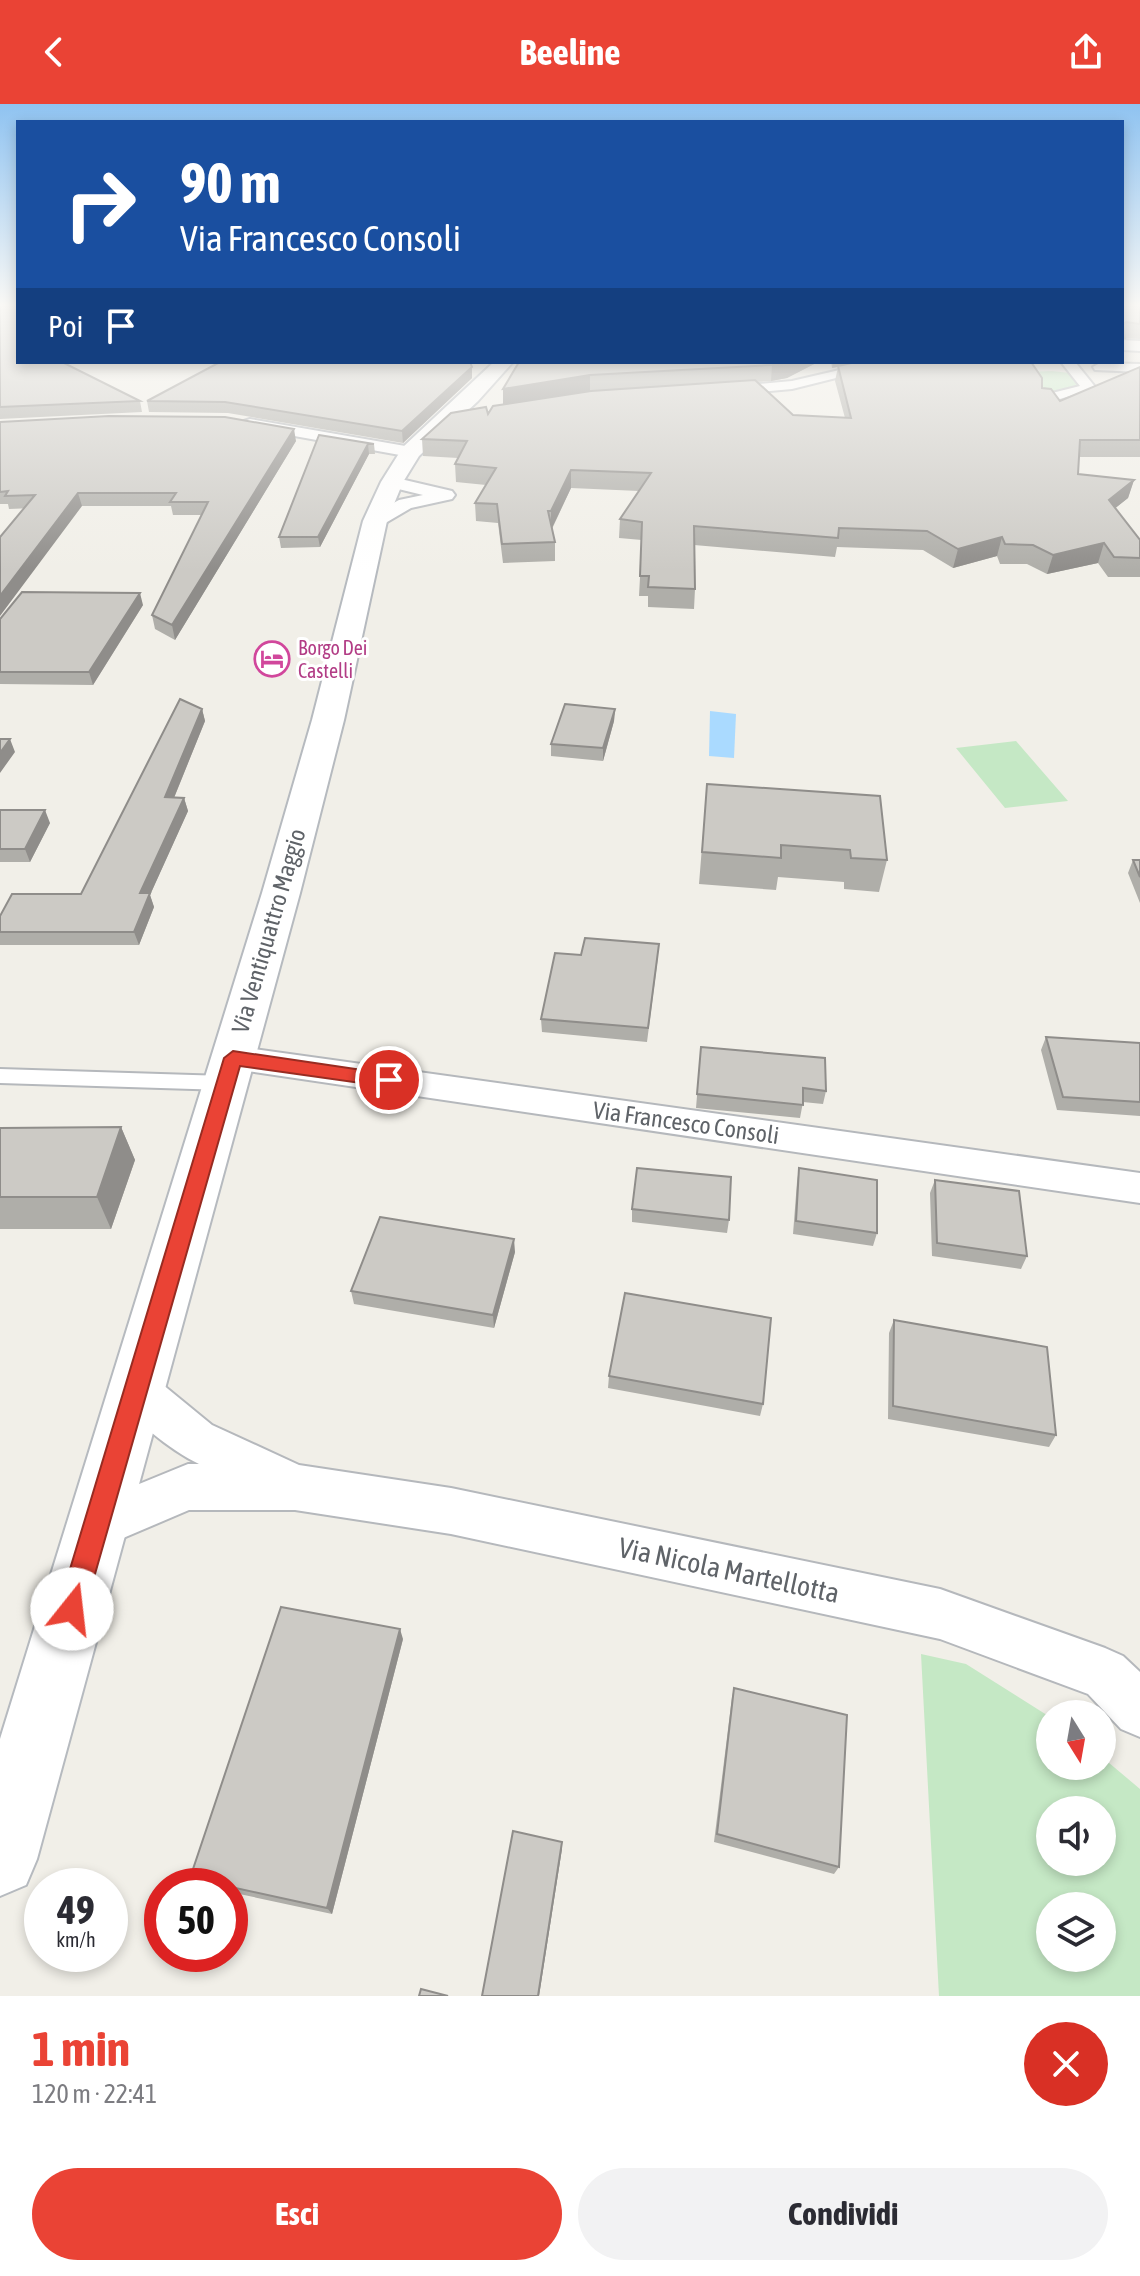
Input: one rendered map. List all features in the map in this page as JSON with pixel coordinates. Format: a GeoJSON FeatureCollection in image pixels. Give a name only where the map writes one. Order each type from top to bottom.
{"type":"FeatureCollection","features":[{"type":"Feature","properties":{"kind":"main road"},"geometry":{"type":"LineString","coordinates":[[420,459],[476,394]]}},
{"type":"Feature","properties":{"kind":"main road","name":"Via Ventiquattro Maggio"},"geometry":{"type":"LineString","coordinates":[[0,1859],[324,735],[420,459]]}},
{"type":"Feature","properties":{"kind":"street"},"geometry":{"type":"LineString","coordinates":[[1045,399],[1064,394]]}},
{"type":"Feature","properties":{"kind":"street"},"geometry":{"type":"LineString","coordinates":[[227,421],[420,459],[446,495]]}},
{"type":"Feature","properties":{"kind":"street"},"geometry":{"type":"LineString","coordinates":[[420,459],[405,504],[446,495],[469,495]]}},
{"type":"Feature","properties":{"kind":"street","name":"Via Francesco Consoli"},"geometry":{"type":"LineString","coordinates":[[229,1070],[1140,1188]]}},
{"type":"Feature","properties":{"kind":"street"},"geometry":{"type":"LineString","coordinates":[[136,1389],[196,1440],[295,1487]]}},
{"type":"Feature","properties":{"kind":"street"},"geometry":{"type":"LineString","coordinates":[[95,1526],[188,1487],[295,1487]]}},
{"type":"Feature","properties":{"kind":"street","name":"Via Nicola Martellotta"},"geometry":{"type":"LineString","coordinates":[[295,1487],[451,1511],[940,1614],[1105,1674],[1140,1710]]}},
{"type":"Feature","properties":{"kind":"lane"},"geometry":{"type":"LineString","coordinates":[[0,1076],[229,1070]]}},
{"type":"Feature","properties":{"kind":"green space"},"geometry":{"type":"Polygon","coordinates":[[[1016,741],[1068,801],[1005,808],[956,748],[1016,741]]]}},
{"type":"Feature","properties":{"kind":"green space"},"geometry":{"type":"Polygon","coordinates":[[[921,1654],[966,1664],[1036,1708],[1036,1780],[1116,1780],[1116,1769],[1140,1789],[1140,1996],[939,1996],[921,1654]]]}},
{"type":"Feature","properties":{"kind":"water"},"geometry":{"type":"Polygon","coordinates":[[[710,711],[736,714],[734,758],[709,756],[710,711]]]}},
{"type":"Feature","properties":{"kind":"building"},"geometry":{"type":"Polygon","coordinates":[[[0,394],[127,394],[140,401],[0,407],[0,394]]]}},
{"type":"Feature","properties":{"kind":"building"},"geometry":{"type":"Polygon","coordinates":[[[160,394],[442,394],[402,431],[225,402],[147,401],[160,394]]]}},
{"type":"Feature","properties":{"kind":"building"},"geometry":{"type":"Polygon","coordinates":[[[569,394],[771,394],[793,415],[851,418],[845,394],[1055,394],[1060,401],[1076,394],[1140,394],[1140,440],[1080,440],[1078,474],[1134,480],[1109,500],[1140,540],[1140,558],[1114,557],[1104,543],[1053,555],[1033,545],[1005,544],[1002,537],[958,549],[927,531],[839,528],[838,538],[694,526],[695,589],[648,587],[649,576],[640,576],[642,522],[620,519],[651,473],[571,470],[551,511],[548,511],[555,542],[502,544],[497,504],[475,503],[496,468],[455,464],[467,441],[422,439],[451,413],[486,407],[488,414],[493,406],[569,394]]]}},
{"type":"Feature","properties":{"kind":"building"},"geometry":{"type":"Polygon","coordinates":[[[109,416],[225,417],[294,429],[172,625],[152,615],[208,502],[170,502],[176,493],[78,493],[0,596],[0,537],[35,495],[5,496],[8,491],[0,492],[0,422],[109,416]]]}},
{"type":"Feature","properties":{"kind":"building"},"geometry":{"type":"Polygon","coordinates":[[[319,435],[374,444],[368,444],[318,537],[279,537],[319,435]]]}},
{"type":"Feature","properties":{"kind":"building"},"geometry":{"type":"Polygon","coordinates":[[[22,592],[140,593],[89,672],[0,672],[0,619],[22,592]]]}},
{"type":"Feature","properties":{"kind":"building"},"geometry":{"type":"Polygon","coordinates":[[[180,699],[202,709],[165,797],[184,798],[140,893],[150,893],[134,932],[0,932],[0,916],[12,894],[81,894],[180,699]]]}},
{"type":"Feature","properties":{"kind":"building"},"geometry":{"type":"Polygon","coordinates":[[[565,704],[615,709],[603,748],[551,744],[565,704]]]}},
{"type":"Feature","properties":{"kind":"building"},"geometry":{"type":"Polygon","coordinates":[[[0,739],[10,739],[0,753],[0,739]]]}},
{"type":"Feature","properties":{"kind":"building"},"geometry":{"type":"Polygon","coordinates":[[[707,784],[880,796],[887,860],[851,858],[850,850],[781,845],[781,858],[702,852],[707,784]]]}},
{"type":"Feature","properties":{"kind":"building"},"geometry":{"type":"Polygon","coordinates":[[[0,810],[45,810],[25,849],[0,849],[0,810]]]}},
{"type":"Feature","properties":{"kind":"building"},"geometry":{"type":"Polygon","coordinates":[[[1133,860],[1140,860],[1140,877],[1133,860]]]}},
{"type":"Feature","properties":{"kind":"building"},"geometry":{"type":"Polygon","coordinates":[[[585,938],[659,944],[648,1028],[541,1019],[555,953],[581,955],[585,938]]]}},
{"type":"Feature","properties":{"kind":"building"},"geometry":{"type":"Polygon","coordinates":[[[1046,1037],[1140,1043],[1140,1102],[1063,1097],[1046,1037]]]}},
{"type":"Feature","properties":{"kind":"building"},"geometry":{"type":"Polygon","coordinates":[[[701,1047],[825,1058],[826,1091],[803,1088],[803,1105],[697,1094],[701,1047]]]}},
{"type":"Feature","properties":{"kind":"building"},"geometry":{"type":"Polygon","coordinates":[[[121,1127],[97,1197],[0,1197],[0,1128],[121,1127]]]}},
{"type":"Feature","properties":{"kind":"building"},"geometry":{"type":"Polygon","coordinates":[[[637,1168],[731,1177],[729,1220],[632,1209],[637,1168]]]}},
{"type":"Feature","properties":{"kind":"building"},"geometry":{"type":"Polygon","coordinates":[[[799,1168],[877,1180],[877,1233],[796,1221],[799,1168]]]}},
{"type":"Feature","properties":{"kind":"building"},"geometry":{"type":"Polygon","coordinates":[[[935,1180],[1019,1191],[1027,1256],[937,1243],[935,1180]]]}},
{"type":"Feature","properties":{"kind":"building"},"geometry":{"type":"Polygon","coordinates":[[[380,1217],[514,1239],[493,1315],[351,1291],[380,1217]]]}},
{"type":"Feature","properties":{"kind":"building"},"geometry":{"type":"Polygon","coordinates":[[[625,1293],[771,1318],[763,1404],[609,1376],[625,1293]]]}},
{"type":"Feature","properties":{"kind":"building"},"geometry":{"type":"Polygon","coordinates":[[[894,1320],[1047,1347],[1056,1435],[893,1406],[894,1320]]]}},
{"type":"Feature","properties":{"kind":"building"},"geometry":{"type":"Polygon","coordinates":[[[281,1607],[400,1629],[327,1908],[248,1891],[248,1868],[193,1868],[281,1607]]]}},
{"type":"Feature","properties":{"kind":"building"},"geometry":{"type":"Polygon","coordinates":[[[734,1688],[847,1715],[839,1867],[717,1834],[734,1688]]]}},
{"type":"Feature","properties":{"kind":"building"},"geometry":{"type":"Polygon","coordinates":[[[513,1831],[562,1842],[538,1996],[482,1996],[513,1831]]]}},
{"type":"Feature","properties":{"kind":"building"},"geometry":{"type":"Polygon","coordinates":[[[421,1989],[448,1996],[419,1996],[421,1989]]]}},
{"type":"Feature","properties":{"kind":"place","name":"Borgo Dei Castelli"},"geometry":{"type":"Point","coordinates":[272,659]}},
{"type":"Feature","properties":{"kind":"route"},"geometry":{"type":"LineString","coordinates":[[72,1609],[233,1058],[389,1080]]}}]}
